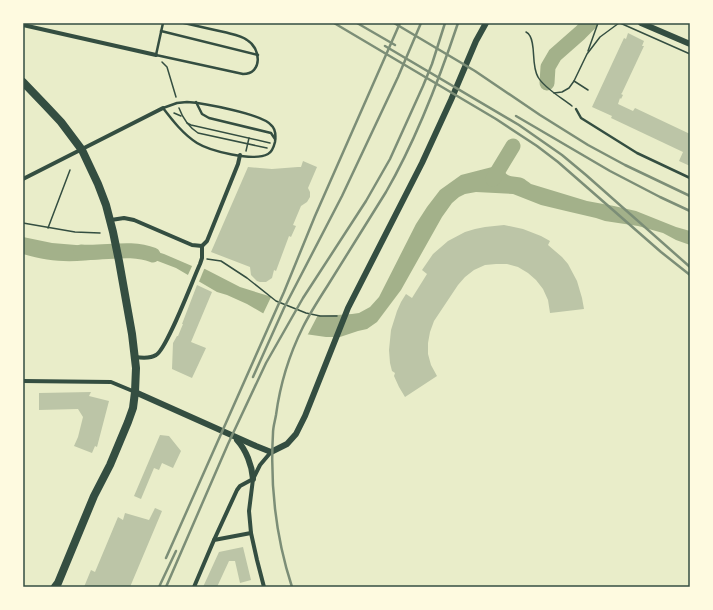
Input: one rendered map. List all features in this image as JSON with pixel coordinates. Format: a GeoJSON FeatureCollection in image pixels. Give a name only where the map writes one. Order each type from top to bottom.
{"type":"FeatureCollection","features":[{"type":"Feature","properties":{"kind":"main road"},"geometry":{"type":"LineString","coordinates":[[23,82],[61,122],[82,150],[104,198],[119,261],[135,357],[135,392],[132,408],[125,429],[92,502],[57,586]]}},
{"type":"Feature","properties":{"kind":"street"},"geometry":{"type":"LineString","coordinates":[[194,587],[237,490],[240,486],[253,479],[260,465],[271,452],[288,444],[296,434],[305,416],[348,308],[422,163],[476,41],[486,23]]}},
{"type":"Feature","properties":{"kind":"street"},"geometry":{"type":"LineString","coordinates":[[641,23],[690,44]]}},
{"type":"Feature","properties":{"kind":"street"},"geometry":{"type":"LineString","coordinates":[[23,25],[156,55]]}},
{"type":"Feature","properties":{"kind":"street"},"geometry":{"type":"LineString","coordinates":[[23,179],[163,108]]}},
{"type":"Feature","properties":{"kind":"street"},"geometry":{"type":"LineString","coordinates":[[135,357],[148,358],[157,355],[167,341],[200,264],[202,258],[202,246],[207,241],[238,164],[240,155]]}},
{"type":"Feature","properties":{"kind":"street"},"geometry":{"type":"LineString","coordinates":[[110,220],[124,218],[134,220],[192,245],[202,246]]}},
{"type":"Feature","properties":{"kind":"street"},"geometry":{"type":"LineString","coordinates":[[23,381],[111,382],[271,452]]}},
{"type":"Feature","properties":{"kind":"street"},"geometry":{"type":"LineString","coordinates":[[235,437],[243,446],[252,471],[253,479],[249,511],[251,533],[264,587]]}},
{"type":"Feature","properties":{"kind":"street"},"geometry":{"type":"LineString","coordinates":[[214,540],[251,533]]}},
{"type":"Feature","properties":{"kind":"lane"},"geometry":{"type":"LineString","coordinates":[[163,23],[156,55],[243,74],[251,73],[254,70],[257,65],[258,55],[255,47],[249,40],[243,37],[184,23]]}},
{"type":"Feature","properties":{"kind":"lane"},"geometry":{"type":"LineString","coordinates":[[161,32],[258,55]]}},
{"type":"Feature","properties":{"kind":"lane"},"geometry":{"type":"LineString","coordinates":[[196,102],[202,114],[209,118],[271,133],[276,140]]}},
{"type":"Feature","properties":{"kind":"lane"},"geometry":{"type":"LineString","coordinates":[[196,102],[249,114],[265,120],[275,129],[276,140],[272,150],[269,154],[261,156],[245,156],[211,149],[198,143],[176,124],[163,108],[178,103],[196,102]]}},
{"type":"Feature","properties":{"kind":"lane"},"geometry":{"type":"LineString","coordinates":[[576,109],[581,118],[637,153],[690,178]]}},
{"type":"Feature","properties":{"kind":"path"},"geometry":{"type":"LineString","coordinates":[[554,93],[562,92],[569,88],[574,81],[587,54],[598,23]]}},
{"type":"Feature","properties":{"kind":"path"},"geometry":{"type":"LineString","coordinates":[[587,54],[600,37],[620,23],[690,54]]}},
{"type":"Feature","properties":{"kind":"path"},"geometry":{"type":"LineString","coordinates":[[526,32],[531,37],[534,64],[538,77],[548,88],[576,109]]}},
{"type":"Feature","properties":{"kind":"path"},"geometry":{"type":"LineString","coordinates":[[156,55],[167,67],[182,116],[187,123],[192,129],[198,133],[272,150],[272,145],[270,142],[187,123]]}},
{"type":"Feature","properties":{"kind":"path"},"geometry":{"type":"LineString","coordinates":[[574,81],[588,90]]}},
{"type":"Feature","properties":{"kind":"path"},"geometry":{"type":"LineString","coordinates":[[245,156],[249,138]]}},
{"type":"Feature","properties":{"kind":"path"},"geometry":{"type":"LineString","coordinates":[[48,228],[70,170]]}},
{"type":"Feature","properties":{"kind":"path"},"geometry":{"type":"LineString","coordinates":[[23,222],[48,228],[81,233],[100,233]]}},
{"type":"Feature","properties":{"kind":"path"},"geometry":{"type":"LineString","coordinates":[[202,258],[221,261],[276,301],[306,313],[320,316],[345,316]]}},
{"type":"Feature","properties":{"kind":"shaded area"},"geometry":{"type":"Polygon","coordinates":[[[500,162],[503,162],[504,171],[506,174],[522,178],[531,184],[587,201],[636,211],[690,231],[690,245],[663,233],[638,226],[605,221],[541,205],[513,194],[476,192],[465,194],[452,203],[442,217],[401,290],[377,322],[367,329],[340,337],[305,334],[283,325],[247,304],[217,292],[176,268],[142,255],[133,255],[132,245],[164,254],[192,266],[205,269],[240,287],[272,297],[308,312],[322,316],[359,313],[370,307],[379,297],[416,224],[440,190],[461,175],[496,166],[500,162]]]}},
{"type":"Feature","properties":{"kind":"shaded area"},"geometry":{"type":"Polygon","coordinates":[[[23,237],[52,243],[100,247],[102,259],[62,261],[44,259],[23,254],[23,237]]]}},
{"type":"Feature","properties":{"kind":"pier"},"geometry":{"type":"Polygon","coordinates":[[[193,264],[205,267],[198,284],[187,277],[193,264]]]}},
{"type":"Feature","properties":{"kind":"pier"},"geometry":{"type":"Polygon","coordinates":[[[272,295],[319,313],[307,336],[282,327],[262,316],[272,295]]]}},
{"type":"Feature","properties":{"kind":"building"},"geometry":{"type":"Polygon","coordinates":[[[628,33],[644,41],[642,46],[644,46],[621,94],[623,95],[618,104],[633,111],[635,108],[690,134],[690,166],[679,161],[683,152],[611,118],[612,116],[592,107],[624,38],[626,39],[628,33]]]}},
{"type":"Feature","properties":{"kind":"building"},"geometry":{"type":"Polygon","coordinates":[[[303,161],[317,167],[308,188],[310,197],[307,202],[301,206],[293,225],[296,226],[291,237],[289,236],[272,278],[266,282],[257,281],[251,275],[250,267],[211,252],[248,167],[272,169],[301,167],[303,161]]]}},
{"type":"Feature","properties":{"kind":"building"},"geometry":{"type":"Polygon","coordinates":[[[504,225],[523,229],[550,241],[548,245],[568,264],[577,281],[584,309],[550,313],[548,300],[543,289],[536,280],[518,267],[507,264],[496,264],[485,265],[474,270],[458,285],[434,321],[430,332],[428,354],[431,365],[437,376],[405,397],[394,376],[395,373],[392,371],[389,350],[391,330],[401,302],[406,294],[412,298],[427,274],[422,270],[433,254],[448,241],[465,232],[475,229],[504,225]]]}},
{"type":"Feature","properties":{"kind":"building"},"geometry":{"type":"Polygon","coordinates":[[[197,285],[212,292],[191,342],[206,348],[192,378],[172,369],[173,343],[183,324],[197,285]]]}},
{"type":"Feature","properties":{"kind":"building"},"geometry":{"type":"Polygon","coordinates":[[[91,392],[89,396],[109,401],[97,447],[95,446],[92,453],[74,446],[83,417],[78,409],[39,410],[39,393],[91,392]]]}},
{"type":"Feature","properties":{"kind":"building"},"geometry":{"type":"Polygon","coordinates":[[[160,435],[169,436],[181,451],[173,468],[162,463],[159,470],[154,468],[141,499],[134,496],[160,435]]]}},
{"type":"Feature","properties":{"kind":"building"},"geometry":{"type":"Polygon","coordinates":[[[155,508],[162,511],[130,587],[84,587],[91,570],[95,572],[118,517],[123,520],[125,513],[149,520],[155,508]]]}},
{"type":"Feature","properties":{"kind":"building"},"geometry":{"type":"Polygon","coordinates":[[[243,547],[251,580],[240,583],[235,561],[229,561],[217,587],[203,587],[219,552],[243,547]]]}},
{"type":"Feature","properties":{"kind":"waterway"},"geometry":{"type":"LineString","coordinates":[[547,83],[548,67],[555,55],[590,23]]}},
{"type":"Feature","properties":{"kind":"waterway"},"geometry":{"type":"LineString","coordinates":[[493,179],[513,146]]}},
{"type":"Feature","properties":{"kind":"waterway"},"geometry":{"type":"LineString","coordinates":[[81,252],[135,251],[153,255]]}},
{"type":"Feature","properties":{"kind":"railway"},"geometry":{"type":"LineString","coordinates":[[334,23],[496,119],[537,146],[558,162],[661,252],[690,275]]}},
{"type":"Feature","properties":{"kind":"railway"},"geometry":{"type":"LineString","coordinates":[[357,23],[395,45]]}},
{"type":"Feature","properties":{"kind":"railway"},"geometry":{"type":"LineString","coordinates":[[394,23],[475,71],[588,145],[625,165],[690,196]]}},
{"type":"Feature","properties":{"kind":"railway"},"geometry":{"type":"LineString","coordinates":[[166,558],[284,292],[315,216],[400,23]]}},
{"type":"Feature","properties":{"kind":"railway"},"geometry":{"type":"LineString","coordinates":[[253,377],[284,308],[342,196],[398,77],[421,23]]}},
{"type":"Feature","properties":{"kind":"railway"},"geometry":{"type":"LineString","coordinates":[[166,587],[228,444],[266,363],[303,298],[366,201],[390,159],[432,64],[445,23]]}},
{"type":"Feature","properties":{"kind":"railway"},"geometry":{"type":"LineString","coordinates":[[292,587],[286,568],[278,530],[272,472],[273,428],[286,370],[293,348],[309,316],[386,192],[407,152],[435,88],[458,23]]}},
{"type":"Feature","properties":{"kind":"railway"},"geometry":{"type":"LineString","coordinates":[[385,46],[519,125],[562,155],[690,267]]}},
{"type":"Feature","properties":{"kind":"railway"},"geometry":{"type":"LineString","coordinates":[[516,116],[610,171],[690,211]]}},
{"type":"Feature","properties":{"kind":"railway"},"geometry":{"type":"LineString","coordinates":[[159,587],[176,551]]}}]}
